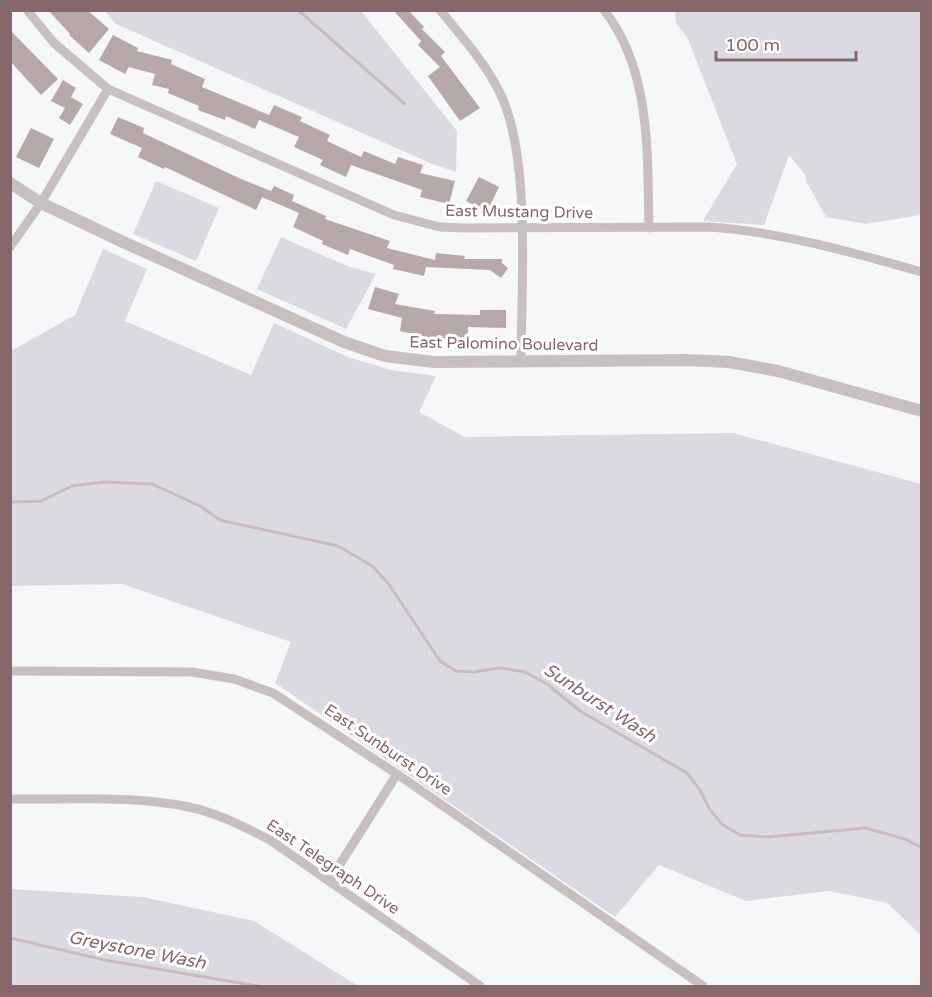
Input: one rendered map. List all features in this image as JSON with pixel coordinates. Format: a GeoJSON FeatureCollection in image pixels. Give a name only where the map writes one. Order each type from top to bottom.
{"type":"FeatureCollection","features":[{"type":"Feature","properties":{"kind":"street","name":"East Mustang Drive"},"geometry":{"type":"LineString","coordinates":[[27,10],[54,43],[108,89],[394,215],[440,227],[521,229],[709,227],[772,232],[921,272]]}},
{"type":"Feature","properties":{"kind":"street"},"geometry":{"type":"LineString","coordinates":[[440,10],[468,44],[500,93],[514,138],[520,174],[521,362]]}},
{"type":"Feature","properties":{"kind":"street"},"geometry":{"type":"LineString","coordinates":[[604,10],[629,57],[642,100],[646,133],[649,228]]}},
{"type":"Feature","properties":{"kind":"street"},"geometry":{"type":"LineString","coordinates":[[10,247],[41,203],[108,89]]}},
{"type":"Feature","properties":{"kind":"street","name":"East Palomino Boulevard"},"geometry":{"type":"LineString","coordinates":[[10,183],[41,203],[344,342],[385,356],[434,362],[687,360],[729,362],[778,371],[921,411]]}},
{"type":"Feature","properties":{"kind":"street","name":"East Sunburst Drive"},"geometry":{"type":"LineString","coordinates":[[10,671],[192,672],[234,679],[273,693],[397,774],[703,987]]}},
{"type":"Feature","properties":{"kind":"street"},"geometry":{"type":"LineString","coordinates":[[330,880],[397,774]]}},
{"type":"Feature","properties":{"kind":"street","name":"East Telegraph Drive"},"geometry":{"type":"LineString","coordinates":[[10,799],[155,802],[191,808],[234,822],[270,840],[330,880],[480,987]]}},
{"type":"Feature","properties":{"kind":"shaded area"},"geometry":{"type":"Polygon","coordinates":[[[105,11],[361,11],[457,131],[456,172],[430,163],[116,24],[105,11]]]}},
{"type":"Feature","properties":{"kind":"shaded area"},"geometry":{"type":"Polygon","coordinates":[[[675,11],[921,11],[921,215],[866,224],[826,217],[806,181],[805,174],[789,155],[764,225],[703,221],[737,164],[687,37],[676,23],[675,11]]]}},
{"type":"Feature","properties":{"kind":"shaded area"},"geometry":{"type":"Polygon","coordinates":[[[156,181],[219,208],[196,261],[133,234],[156,181]]]}},
{"type":"Feature","properties":{"kind":"shaded area"},"geometry":{"type":"Polygon","coordinates":[[[281,237],[347,266],[376,274],[346,329],[257,289],[281,237]]]}},
{"type":"Feature","properties":{"kind":"shaded area"},"geometry":{"type":"Polygon","coordinates":[[[103,249],[147,269],[125,321],[251,375],[274,323],[348,357],[391,370],[436,376],[419,412],[465,437],[733,433],[921,484],[921,935],[887,903],[829,891],[746,901],[659,865],[615,917],[275,683],[291,642],[122,584],[11,586],[11,351],[75,315],[103,249]]]}},
{"type":"Feature","properties":{"kind":"shaded area"},"geometry":{"type":"Polygon","coordinates":[[[11,889],[143,897],[254,921],[358,986],[11,986],[11,889]]]}},
{"type":"Feature","properties":{"kind":"building"},"geometry":{"type":"Polygon","coordinates":[[[48,10],[87,10],[109,29],[89,53],[69,35],[48,10]]]}},
{"type":"Feature","properties":{"kind":"building"},"geometry":{"type":"Polygon","coordinates":[[[393,10],[408,10],[424,27],[422,29],[445,52],[441,56],[480,108],[460,121],[428,76],[440,67],[418,45],[421,41],[393,10]]]}},
{"type":"Feature","properties":{"kind":"building"},"geometry":{"type":"Polygon","coordinates":[[[10,30],[58,79],[41,95],[10,61],[10,30]]]}},
{"type":"Feature","properties":{"kind":"building"},"geometry":{"type":"Polygon","coordinates":[[[113,35],[138,48],[137,51],[172,60],[171,64],[205,79],[202,87],[269,115],[274,105],[302,117],[300,121],[330,135],[327,141],[361,157],[364,151],[395,164],[398,157],[423,165],[420,173],[455,181],[449,204],[420,197],[422,190],[351,165],[346,177],[320,165],[323,160],[294,147],[299,137],[259,120],[255,129],[226,116],[225,120],[198,110],[199,106],[168,93],[169,89],[152,85],[155,74],[129,67],[125,74],[99,60],[113,35]]]}},
{"type":"Feature","properties":{"kind":"building"},"geometry":{"type":"Polygon","coordinates":[[[63,80],[76,88],[71,97],[83,104],[70,125],[59,118],[65,108],[51,101],[63,80]]]}},
{"type":"Feature","properties":{"kind":"building"},"geometry":{"type":"Polygon","coordinates":[[[118,117],[144,128],[143,133],[241,179],[271,191],[274,186],[294,195],[292,201],[326,216],[325,219],[390,241],[387,248],[435,260],[436,253],[465,256],[464,259],[502,259],[502,263],[508,268],[501,278],[490,270],[426,267],[424,276],[393,269],[394,265],[350,249],[348,255],[322,244],[323,241],[293,227],[299,213],[262,197],[256,210],[165,167],[164,169],[138,157],[142,148],[110,134],[118,117]]]}},
{"type":"Feature","properties":{"kind":"building"},"geometry":{"type":"Polygon","coordinates":[[[31,128],[54,139],[39,168],[16,157],[31,128]]]}},
{"type":"Feature","properties":{"kind":"building"},"geometry":{"type":"Polygon","coordinates":[[[479,177],[499,187],[487,212],[466,201],[479,177]]]}},
{"type":"Feature","properties":{"kind":"building"},"geometry":{"type":"Polygon","coordinates":[[[375,287],[399,294],[395,304],[435,311],[434,314],[480,315],[480,310],[506,310],[506,328],[468,327],[468,340],[441,340],[400,331],[402,318],[368,309],[375,287]]]}},
{"type":"Feature","properties":{"kind":"waterway"},"geometry":{"type":"LineString","coordinates":[[298,10],[405,104]]}},
{"type":"Feature","properties":{"kind":"waterway","name":"Sunburst Wash"},"geometry":{"type":"LineString","coordinates":[[10,502],[41,501],[72,486],[103,482],[152,484],[200,506],[220,520],[338,546],[372,566],[388,583],[440,661],[456,671],[474,672],[500,668],[525,672],[547,684],[580,711],[687,773],[700,790],[710,810],[723,825],[740,835],[768,837],[865,828],[905,839],[922,848]]}},
{"type":"Feature","properties":{"kind":"waterway","name":"Greystone Wash"},"geometry":{"type":"LineString","coordinates":[[10,938],[105,960],[258,986]]}}]}
